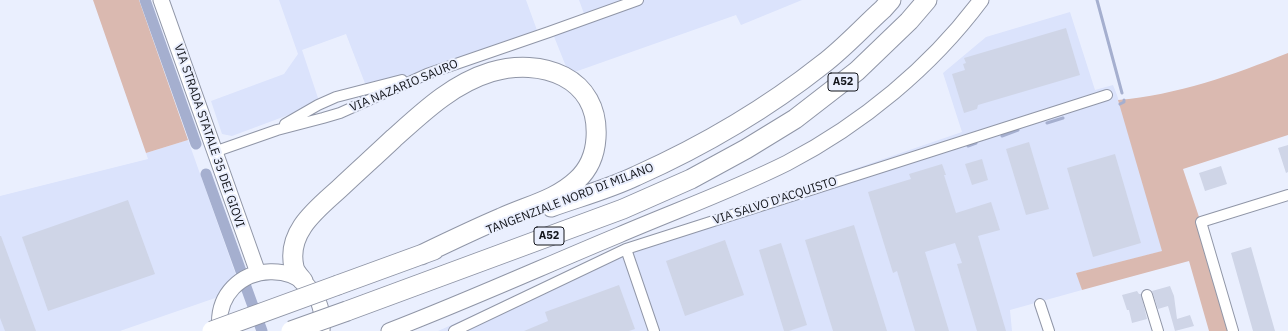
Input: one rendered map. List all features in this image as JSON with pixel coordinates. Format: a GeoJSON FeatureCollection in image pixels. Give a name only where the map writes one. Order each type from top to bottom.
{"type":"FeatureCollection","features":[{"type":"Feature","properties":{"kind":"highway","name":"TANGENZIALE NORD DI MILANO"},"geometry":{"type":"LineString","coordinates":[[212,331],[635,177],[711,139],[782,95],[824,63],[891,0]]}},
{"type":"Feature","properties":{"kind":"highway","name":"A52"},"geometry":{"type":"LineString","coordinates":[[291,331],[624,209],[691,179],[795,120],[857,71],[908,21],[927,0]]}},
{"type":"Feature","properties":{"kind":"highway"},"geometry":{"type":"LineString","coordinates":[[303,281],[294,268],[293,253],[294,243],[303,224],[419,115],[442,97],[464,83],[490,72],[515,67],[534,67],[548,70],[579,86],[591,104],[597,127],[596,145],[592,157],[587,168],[578,180],[560,193],[542,202],[503,217],[421,255]]}},
{"type":"Feature","properties":{"kind":"main road","name":"VIA STRADA STATALE 35 DEI GIOVI"},"geometry":{"type":"LineString","coordinates":[[161,0],[258,273]]}},
{"type":"Feature","properties":{"kind":"main road"},"geometry":{"type":"LineString","coordinates":[[389,331],[707,199],[787,163],[830,138],[873,108],[918,70],[967,19],[981,0]]}},
{"type":"Feature","properties":{"kind":"main road"},"geometry":{"type":"LineString","coordinates":[[220,331],[220,315],[224,301],[232,288],[244,279],[258,273],[273,271],[289,274],[303,281],[314,292],[320,306],[323,320],[322,331]]}},
{"type":"Feature","properties":{"kind":"street","name":"VIA NAZARIO SAURO"},"geometry":{"type":"LineString","coordinates":[[214,152],[277,130],[340,113],[426,74],[550,32],[638,0]]}},
{"type":"Feature","properties":{"kind":"street"},"geometry":{"type":"LineString","coordinates":[[277,130],[318,105],[336,97],[426,74]]}},
{"type":"Feature","properties":{"kind":"street","name":"VIA SALVO D'ACQUISTO"},"geometry":{"type":"LineString","coordinates":[[454,331],[626,249],[1106,95]]}},
{"type":"Feature","properties":{"kind":"street"},"geometry":{"type":"LineString","coordinates":[[1233,331],[1201,222],[1288,195]]}},
{"type":"Feature","properties":{"kind":"street"},"geometry":{"type":"LineString","coordinates":[[626,249],[654,331]]}},
{"type":"Feature","properties":{"kind":"street"},"geometry":{"type":"LineString","coordinates":[[1147,295],[1158,331]]}},
{"type":"Feature","properties":{"kind":"street"},"geometry":{"type":"LineString","coordinates":[[1040,304],[1048,331]]}},
{"type":"Feature","properties":{"kind":"shaded area"},"geometry":{"type":"Polygon","coordinates":[[[93,0],[139,0],[188,140],[146,153],[93,0]]]}},
{"type":"Feature","properties":{"kind":"shaded area"},"geometry":{"type":"Polygon","coordinates":[[[279,0],[526,0],[538,33],[426,71],[366,86],[346,34],[302,50],[319,101],[291,114],[232,136],[222,134],[211,101],[284,74],[298,54],[279,0]]]}},
{"type":"Feature","properties":{"kind":"shaded area"},"geometry":{"type":"Polygon","coordinates":[[[579,0],[802,0],[741,25],[736,15],[569,74],[553,34],[587,22],[579,0]]]}},
{"type":"Feature","properties":{"kind":"shaded area"},"geometry":{"type":"Polygon","coordinates":[[[1070,12],[1095,90],[1113,85],[1117,95],[1163,251],[1077,273],[1082,290],[1010,310],[1012,331],[438,331],[618,250],[962,132],[943,73],[986,37],[1070,12]]]}},
{"type":"Feature","properties":{"kind":"shaded area"},"geometry":{"type":"Polygon","coordinates":[[[1288,53],[1288,135],[1183,169],[1200,220],[1230,331],[1209,331],[1189,261],[1082,290],[1076,273],[1162,251],[1118,100],[1162,94],[1183,89],[1247,69],[1288,53]]]}},
{"type":"Feature","properties":{"kind":"shaded area"},"geometry":{"type":"Polygon","coordinates":[[[188,140],[237,278],[221,296],[120,331],[0,331],[0,196],[148,159],[146,153],[188,140]]]}},
{"type":"Feature","properties":{"kind":"building"},"geometry":{"type":"Polygon","coordinates":[[[1066,28],[1080,75],[978,105],[977,109],[964,113],[952,74],[965,70],[963,64],[966,63],[964,58],[1066,28]]]}},
{"type":"Feature","properties":{"kind":"building"},"geometry":{"type":"Polygon","coordinates":[[[1029,142],[1049,209],[1026,215],[1006,149],[1029,142]]]}},
{"type":"Feature","properties":{"kind":"building"},"geometry":{"type":"Polygon","coordinates":[[[1288,145],[1288,172],[1286,173],[1278,148],[1288,145]]]}},
{"type":"Feature","properties":{"kind":"building"},"geometry":{"type":"Polygon","coordinates":[[[1115,154],[1141,243],[1093,257],[1067,168],[1115,154]]]}},
{"type":"Feature","properties":{"kind":"building"},"geometry":{"type":"Polygon","coordinates":[[[982,159],[988,180],[972,185],[965,164],[982,159]]]}},
{"type":"Feature","properties":{"kind":"building"},"geometry":{"type":"Polygon","coordinates":[[[942,164],[956,213],[991,202],[1000,230],[978,236],[1006,331],[977,331],[957,264],[962,263],[955,243],[925,252],[949,331],[915,331],[897,271],[893,273],[868,192],[911,179],[909,174],[942,164]]]}},
{"type":"Feature","properties":{"kind":"building"},"geometry":{"type":"Polygon","coordinates":[[[1221,166],[1227,184],[1205,191],[1199,173],[1221,166]]]}},
{"type":"Feature","properties":{"kind":"building"},"geometry":{"type":"Polygon","coordinates":[[[128,200],[155,274],[48,311],[22,237],[128,200]]]}},
{"type":"Feature","properties":{"kind":"building"},"geometry":{"type":"Polygon","coordinates":[[[854,225],[887,331],[833,331],[805,240],[854,225]]]}},
{"type":"Feature","properties":{"kind":"building"},"geometry":{"type":"Polygon","coordinates":[[[0,236],[36,331],[5,331],[0,318],[0,236]]]}},
{"type":"Feature","properties":{"kind":"building"},"geometry":{"type":"Polygon","coordinates":[[[725,240],[744,295],[685,316],[666,261],[725,240]]]}},
{"type":"Feature","properties":{"kind":"building"},"geometry":{"type":"Polygon","coordinates":[[[781,243],[807,325],[789,331],[784,331],[759,250],[781,243]]]}},
{"type":"Feature","properties":{"kind":"building"},"geometry":{"type":"Polygon","coordinates":[[[1251,247],[1275,331],[1253,331],[1231,253],[1251,247]]]}},
{"type":"Feature","properties":{"kind":"building"},"geometry":{"type":"Polygon","coordinates":[[[619,285],[635,329],[629,331],[524,331],[548,321],[545,312],[619,285]]]}},
{"type":"Feature","properties":{"kind":"building"},"geometry":{"type":"Polygon","coordinates":[[[1170,286],[1174,296],[1177,319],[1190,315],[1194,326],[1175,331],[1168,306],[1158,309],[1152,291],[1170,286]]]}},
{"type":"Feature","properties":{"kind":"building"},"geometry":{"type":"Polygon","coordinates":[[[1137,291],[1141,294],[1147,319],[1132,323],[1129,310],[1127,310],[1122,295],[1137,291]]]}},
{"type":"Feature","properties":{"kind":"waterway"},"geometry":{"type":"LineString","coordinates":[[145,0],[196,144]]}},
{"type":"Feature","properties":{"kind":"waterway"},"geometry":{"type":"LineString","coordinates":[[1097,0],[1122,93]]}},
{"type":"Feature","properties":{"kind":"waterway"},"geometry":{"type":"LineString","coordinates":[[1120,104],[1124,102],[1124,100]]}},
{"type":"Feature","properties":{"kind":"waterway"},"geometry":{"type":"LineString","coordinates":[[1047,123],[1063,118]]}},
{"type":"Feature","properties":{"kind":"waterway"},"geometry":{"type":"LineString","coordinates":[[1002,136],[1018,130]]}},
{"type":"Feature","properties":{"kind":"waterway"},"geometry":{"type":"LineString","coordinates":[[968,146],[976,143]]}},
{"type":"Feature","properties":{"kind":"waterway"},"geometry":{"type":"LineString","coordinates":[[206,174],[242,274]]}},
{"type":"Feature","properties":{"kind":"waterway"},"geometry":{"type":"LineString","coordinates":[[246,287],[262,331]]}}]}
